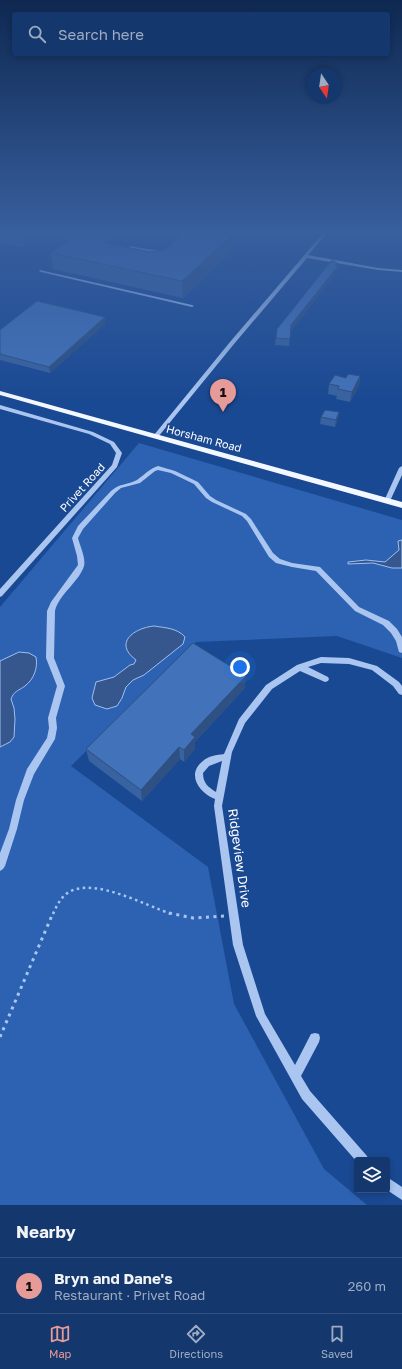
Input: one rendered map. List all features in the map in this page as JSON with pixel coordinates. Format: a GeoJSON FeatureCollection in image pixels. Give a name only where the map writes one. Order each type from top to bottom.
{"type":"FeatureCollection","features":[{"type":"Feature","properties":{"kind":"main road","name":"Horsham Road"},"geometry":{"type":"LineString","coordinates":[[0,393],[402,505]]}},
{"type":"Feature","properties":{"kind":"street"},"geometry":{"type":"LineString","coordinates":[[111,287],[192,306]]}},
{"type":"Feature","properties":{"kind":"street"},"geometry":{"type":"LineString","coordinates":[[156,436],[279,287]]}},
{"type":"Feature","properties":{"kind":"street","name":"Privet Road"},"geometry":{"type":"LineString","coordinates":[[0,407],[91,433],[112,443],[119,453],[115,466],[0,594]]}},
{"type":"Feature","properties":{"kind":"street"},"geometry":{"type":"LineString","coordinates":[[0,866],[30,772],[51,739],[53,728],[52,718],[61,686],[50,658],[51,611],[53,604],[80,565],[80,556],[75,538],[80,528],[112,492],[119,487],[138,482],[153,470],[158,468],[173,472],[196,483],[208,497],[244,515],[249,520],[271,555],[278,561],[318,569],[357,609],[386,623],[400,640],[402,650]]}},
{"type":"Feature","properties":{"kind":"street"},"geometry":{"type":"LineString","coordinates":[[387,501],[402,468]]}},
{"type":"Feature","properties":{"kind":"street","name":"Ridgeview Drive"},"geometry":{"type":"LineString","coordinates":[[360,1157],[306,1095],[261,1016],[238,945],[218,806],[227,757],[242,721],[269,687],[300,667],[321,660],[349,661],[374,668],[396,684],[402,692]]}},
{"type":"Feature","properties":{"kind":"street"},"geometry":{"type":"LineString","coordinates":[[300,667],[325,679]]}},
{"type":"Feature","properties":{"kind":"street"},"geometry":{"type":"LineString","coordinates":[[220,797],[208,793],[202,787],[199,780],[200,771],[206,764],[216,759],[227,757]]}},
{"type":"Feature","properties":{"kind":"street"},"geometry":{"type":"LineString","coordinates":[[295,1076],[315,1038]]}},
{"type":"Feature","properties":{"kind":"street"},"geometry":{"type":"LineString","coordinates":[[390,1185],[402,1194]]}},
{"type":"Feature","properties":{"kind":"path"},"geometry":{"type":"LineString","coordinates":[[0,1037],[58,902],[62,896],[70,890],[94,888],[112,892],[182,917],[201,918],[233,914]]}},
{"type":"Feature","properties":{"kind":"shaded area"},"geometry":{"type":"Polygon","coordinates":[[[139,443],[402,520],[402,658],[337,636],[196,642],[71,766],[208,867],[234,1004],[324,1169],[367,1205],[0,1205],[0,607],[139,443]]]}},
{"type":"Feature","properties":{"kind":"shaded area"},"geometry":{"type":"Polygon","coordinates":[[[402,540],[402,568],[392,568],[373,563],[348,564],[348,562],[366,560],[385,562],[399,550],[398,541],[402,540]]]}},
{"type":"Feature","properties":{"kind":"shaded area"},"geometry":{"type":"Polygon","coordinates":[[[154,626],[171,629],[182,634],[185,637],[183,644],[144,675],[133,680],[126,687],[117,706],[107,709],[95,705],[92,698],[96,682],[114,677],[130,665],[134,664],[136,660],[129,654],[126,648],[126,642],[129,637],[133,633],[147,627],[154,626]]]}},
{"type":"Feature","properties":{"kind":"shaded area"},"geometry":{"type":"Polygon","coordinates":[[[19,652],[29,653],[36,657],[36,669],[33,677],[28,683],[12,696],[11,699],[15,719],[14,737],[10,742],[0,747],[0,661],[19,652]]]}},
{"type":"Feature","properties":{"kind":"building"},"geometry":{"type":"Polygon","coordinates":[[[310,287],[321,287],[291,325],[290,339],[276,338],[277,329],[310,287]]]}},
{"type":"Feature","properties":{"kind":"building"},"geometry":{"type":"Polygon","coordinates":[[[37,301],[105,317],[49,367],[0,354],[0,330],[37,301]]]}},
{"type":"Feature","properties":{"kind":"building"},"geometry":{"type":"Polygon","coordinates":[[[348,374],[360,376],[352,392],[338,389],[339,386],[329,384],[335,375],[346,378],[348,374]]]}},
{"type":"Feature","properties":{"kind":"building"},"geometry":{"type":"Polygon","coordinates":[[[325,410],[339,412],[336,420],[321,417],[325,410]]]}},
{"type":"Feature","properties":{"kind":"building"},"geometry":{"type":"Polygon","coordinates":[[[193,643],[246,676],[191,734],[195,737],[184,750],[179,747],[141,790],[86,749],[193,643]]]}},
{"type":"Feature","properties":{"kind":"place","name":"Bryn and Dane's"},"geometry":{"type":"Point","coordinates":[223,412]}}]}
